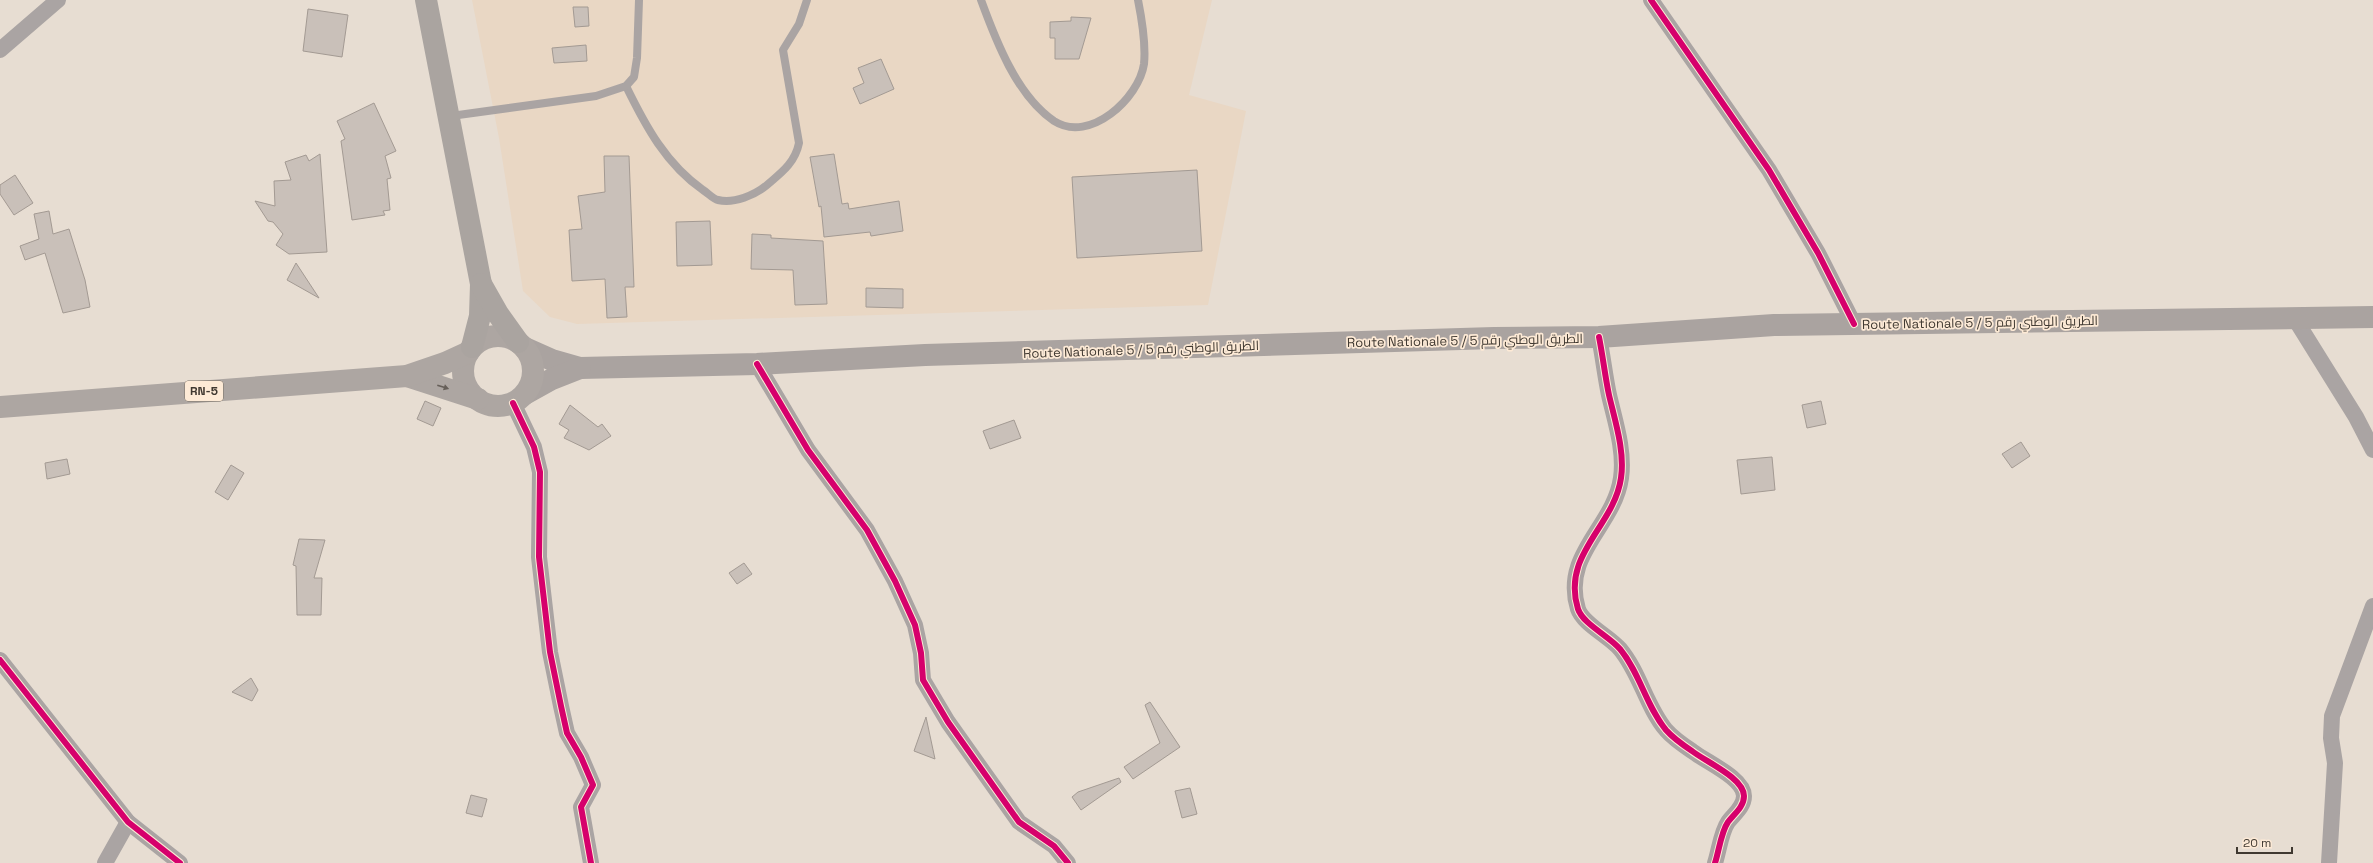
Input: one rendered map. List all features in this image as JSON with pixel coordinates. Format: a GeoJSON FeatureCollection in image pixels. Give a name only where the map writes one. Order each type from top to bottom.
{"type":"FeatureCollection","features":[{"type":"Feature","properties":{"kind":"highway"},"geometry":{"type":"LineString","coordinates":[[426,0],[451,116],[482,284],[480,316],[470,350]]}},
{"type":"Feature","properties":{"kind":"highway"},"geometry":{"type":"LineString","coordinates":[[482,284],[498,314],[522,345]]}},
{"type":"Feature","properties":{"kind":"main road","name":"Route Nationale 5 / الطريق الوطني رقم 5"},"geometry":{"type":"LineString","coordinates":[[580,368],[757,364],[925,355],[1599,337],[1774,325],[2373,317]]}},
{"type":"Feature","properties":{"kind":"main road"},"geometry":{"type":"LineString","coordinates":[[489,337],[509,337],[552,360],[580,368],[552,379],[519,398],[495,406],[478,399],[469,390],[464,377],[464,364],[470,350],[489,337]]}},
{"type":"Feature","properties":{"kind":"main road"},"geometry":{"type":"LineString","coordinates":[[519,398],[531,383],[534,371],[531,359],[522,345]]}},
{"type":"Feature","properties":{"kind":"main road","name":"RN-5"},"geometry":{"type":"LineString","coordinates":[[0,407],[407,376],[445,363],[470,350]]}},
{"type":"Feature","properties":{"kind":"main road","name":"RN-5"},"geometry":{"type":"LineString","coordinates":[[407,376],[478,399]]}},
{"type":"Feature","properties":{"kind":"street"},"geometry":{"type":"LineString","coordinates":[[0,50],[58,0]]}},
{"type":"Feature","properties":{"kind":"street"},"geometry":{"type":"LineString","coordinates":[[1651,0],[1768,170],[1818,253],[1854,324]]}},
{"type":"Feature","properties":{"kind":"street"},"geometry":{"type":"LineString","coordinates":[[2295,318],[2356,417],[2373,450]]}},
{"type":"Feature","properties":{"kind":"street"},"geometry":{"type":"LineString","coordinates":[[1599,337],[1620,447],[1621,478],[1613,504],[1582,553],[1576,569],[1575,589],[1578,610],[1592,626],[1608,636],[1630,662],[1666,730],[1705,761],[1736,780],[1743,788],[1744,797],[1742,805],[1728,822],[1715,863]]}},
{"type":"Feature","properties":{"kind":"street"},"geometry":{"type":"LineString","coordinates":[[757,364],[808,450],[867,530],[895,581],[915,625],[921,653],[923,680],[948,722],[1019,822],[1054,846],[1068,863]]}},
{"type":"Feature","properties":{"kind":"street"},"geometry":{"type":"LineString","coordinates":[[519,398],[540,472],[539,557],[550,652],[567,733],[581,757],[593,786],[581,807],[591,863]]}},
{"type":"Feature","properties":{"kind":"street"},"geometry":{"type":"LineString","coordinates":[[2329,863],[2335,763],[2330,738],[2332,716],[2373,606]]}},
{"type":"Feature","properties":{"kind":"street"},"geometry":{"type":"LineString","coordinates":[[0,660],[128,822],[180,863]]}},
{"type":"Feature","properties":{"kind":"street"},"geometry":{"type":"LineString","coordinates":[[105,863],[128,822]]}},
{"type":"Feature","properties":{"kind":"lane"},"geometry":{"type":"LineString","coordinates":[[451,116],[596,96],[626,86],[634,77],[637,58],[639,0]]}},
{"type":"Feature","properties":{"kind":"lane"},"geometry":{"type":"LineString","coordinates":[[626,86],[643,121],[668,159],[694,184],[717,200],[733,201],[759,192],[782,172],[797,154],[799,143],[783,50],[799,24],[807,0]]}},
{"type":"Feature","properties":{"kind":"lane"},"geometry":{"type":"LineString","coordinates":[[981,0],[997,43],[1028,96],[1037,107],[1056,122],[1068,126],[1091,124],[1102,121],[1130,96],[1144,65],[1141,14],[1138,0]]}},
{"type":"Feature","properties":{"kind":"shaded area"},"geometry":{"type":"Polygon","coordinates":[[[472,0],[1212,0],[1189,95],[1246,111],[1208,305],[577,324],[550,317],[523,291],[499,138],[472,0]]]}},
{"type":"Feature","properties":{"kind":"building"},"geometry":{"type":"Polygon","coordinates":[[[573,7],[588,7],[589,26],[575,27],[573,7]]]}},
{"type":"Feature","properties":{"kind":"building"},"geometry":{"type":"Polygon","coordinates":[[[308,9],[348,15],[342,57],[303,51],[308,9]]]}},
{"type":"Feature","properties":{"kind":"building"},"geometry":{"type":"Polygon","coordinates":[[[1071,17],[1091,18],[1079,59],[1055,59],[1055,38],[1050,38],[1050,22],[1071,21],[1071,17]]]}},
{"type":"Feature","properties":{"kind":"building"},"geometry":{"type":"Polygon","coordinates":[[[586,45],[587,61],[554,63],[552,48],[586,45]]]}},
{"type":"Feature","properties":{"kind":"building"},"geometry":{"type":"Polygon","coordinates":[[[881,59],[894,89],[860,104],[853,88],[864,83],[858,68],[881,59]]]}},
{"type":"Feature","properties":{"kind":"building"},"geometry":{"type":"Polygon","coordinates":[[[374,103],[396,151],[385,156],[391,178],[387,179],[390,210],[383,211],[385,215],[352,220],[341,141],[345,139],[337,121],[374,103]]]}},
{"type":"Feature","properties":{"kind":"building"},"geometry":{"type":"Polygon","coordinates":[[[320,154],[327,252],[289,254],[276,245],[283,234],[273,222],[268,221],[255,201],[275,206],[274,181],[291,180],[285,162],[306,155],[309,161],[320,154]]]}},
{"type":"Feature","properties":{"kind":"building"},"geometry":{"type":"Polygon","coordinates":[[[834,154],[842,204],[848,203],[849,209],[899,201],[903,231],[871,236],[870,232],[824,237],[821,206],[819,207],[810,157],[834,154]]]}},
{"type":"Feature","properties":{"kind":"building"},"geometry":{"type":"Polygon","coordinates":[[[604,156],[629,156],[634,287],[625,287],[627,317],[607,318],[605,279],[572,281],[569,230],[582,229],[578,196],[605,192],[604,156]]]}},
{"type":"Feature","properties":{"kind":"building"},"geometry":{"type":"Polygon","coordinates":[[[1197,170],[1202,251],[1077,258],[1072,177],[1197,170]]]}},
{"type":"Feature","properties":{"kind":"building"},"geometry":{"type":"Polygon","coordinates":[[[15,175],[33,203],[14,215],[0,194],[0,185],[15,175]]]}},
{"type":"Feature","properties":{"kind":"building"},"geometry":{"type":"Polygon","coordinates":[[[49,211],[53,234],[69,229],[85,280],[90,307],[63,313],[45,253],[25,260],[20,246],[39,239],[34,214],[49,211]]]}},
{"type":"Feature","properties":{"kind":"building"},"geometry":{"type":"Polygon","coordinates":[[[710,221],[712,265],[677,266],[676,222],[710,221]]]}},
{"type":"Feature","properties":{"kind":"building"},"geometry":{"type":"Polygon","coordinates":[[[752,234],[771,235],[771,238],[823,241],[827,304],[795,305],[793,270],[751,269],[752,234]]]}},
{"type":"Feature","properties":{"kind":"building"},"geometry":{"type":"Polygon","coordinates":[[[296,263],[319,298],[287,280],[296,263]]]}},
{"type":"Feature","properties":{"kind":"building"},"geometry":{"type":"Polygon","coordinates":[[[866,288],[903,289],[903,308],[866,307],[866,288]]]}},
{"type":"Feature","properties":{"kind":"building"},"geometry":{"type":"Polygon","coordinates":[[[425,401],[441,408],[433,426],[417,419],[425,401]]]}},
{"type":"Feature","properties":{"kind":"building"},"geometry":{"type":"Polygon","coordinates":[[[1821,401],[1826,424],[1807,428],[1802,405],[1821,401]]]}},
{"type":"Feature","properties":{"kind":"building"},"geometry":{"type":"Polygon","coordinates":[[[570,405],[598,427],[602,424],[611,436],[589,450],[564,438],[569,430],[559,424],[570,405]]]}},
{"type":"Feature","properties":{"kind":"building"},"geometry":{"type":"Polygon","coordinates":[[[1014,420],[1021,438],[990,449],[983,431],[1014,420]]]}},
{"type":"Feature","properties":{"kind":"building"},"geometry":{"type":"Polygon","coordinates":[[[2021,442],[2030,456],[2012,468],[2002,454],[2021,442]]]}},
{"type":"Feature","properties":{"kind":"building"},"geometry":{"type":"Polygon","coordinates":[[[1772,457],[1775,490],[1741,494],[1737,460],[1772,457]]]}},
{"type":"Feature","properties":{"kind":"building"},"geometry":{"type":"Polygon","coordinates":[[[67,459],[70,474],[47,479],[45,463],[67,459]]]}},
{"type":"Feature","properties":{"kind":"building"},"geometry":{"type":"Polygon","coordinates":[[[231,465],[244,473],[228,500],[215,492],[231,465]]]}},
{"type":"Feature","properties":{"kind":"building"},"geometry":{"type":"Polygon","coordinates":[[[299,539],[325,540],[314,578],[322,578],[321,615],[297,615],[296,566],[293,565],[299,539]]]}},
{"type":"Feature","properties":{"kind":"building"},"geometry":{"type":"Polygon","coordinates":[[[744,563],[752,574],[737,584],[729,573],[744,563]]]}},
{"type":"Feature","properties":{"kind":"building"},"geometry":{"type":"Polygon","coordinates":[[[251,678],[258,690],[252,701],[232,692],[251,678]]]}},
{"type":"Feature","properties":{"kind":"building"},"geometry":{"type":"Polygon","coordinates":[[[1150,702],[1180,747],[1133,779],[1124,767],[1160,743],[1145,705],[1150,702]]]}},
{"type":"Feature","properties":{"kind":"building"},"geometry":{"type":"Polygon","coordinates":[[[926,717],[935,759],[914,751],[926,717]]]}},
{"type":"Feature","properties":{"kind":"building"},"geometry":{"type":"Polygon","coordinates":[[[1119,778],[1121,782],[1081,810],[1072,797],[1078,792],[1119,778]]]}},
{"type":"Feature","properties":{"kind":"building"},"geometry":{"type":"Polygon","coordinates":[[[1190,788],[1197,814],[1182,818],[1175,791],[1190,788]]]}},
{"type":"Feature","properties":{"kind":"building"},"geometry":{"type":"Polygon","coordinates":[[[471,795],[487,799],[482,817],[466,813],[471,795]]]}},
{"type":"Feature","properties":{"kind":"cycle path"},"geometry":{"type":"LineString","coordinates":[[1651,0],[1769,170],[1818,253],[1854,324]]}},
{"type":"Feature","properties":{"kind":"cycle path"},"geometry":{"type":"LineString","coordinates":[[1599,337],[1609,395],[1621,447],[1622,468],[1616,495],[1609,511],[1582,556],[1577,572],[1575,590],[1578,609],[1585,620],[1615,644],[1627,658],[1653,711],[1666,730],[1675,739],[1731,777],[1742,789],[1744,800],[1726,826],[1715,863]]}},
{"type":"Feature","properties":{"kind":"cycle path"},"geometry":{"type":"LineString","coordinates":[[757,364],[808,450],[867,530],[895,581],[915,625],[921,653],[923,680],[948,722],[1019,822],[1054,846],[1068,863]]}},
{"type":"Feature","properties":{"kind":"cycle path"},"geometry":{"type":"LineString","coordinates":[[513,403],[534,447],[540,472],[539,557],[550,652],[567,733],[581,757],[593,785],[581,807],[591,863]]}},
{"type":"Feature","properties":{"kind":"cycle path"},"geometry":{"type":"LineString","coordinates":[[0,660],[128,822],[180,863]]}}]}
